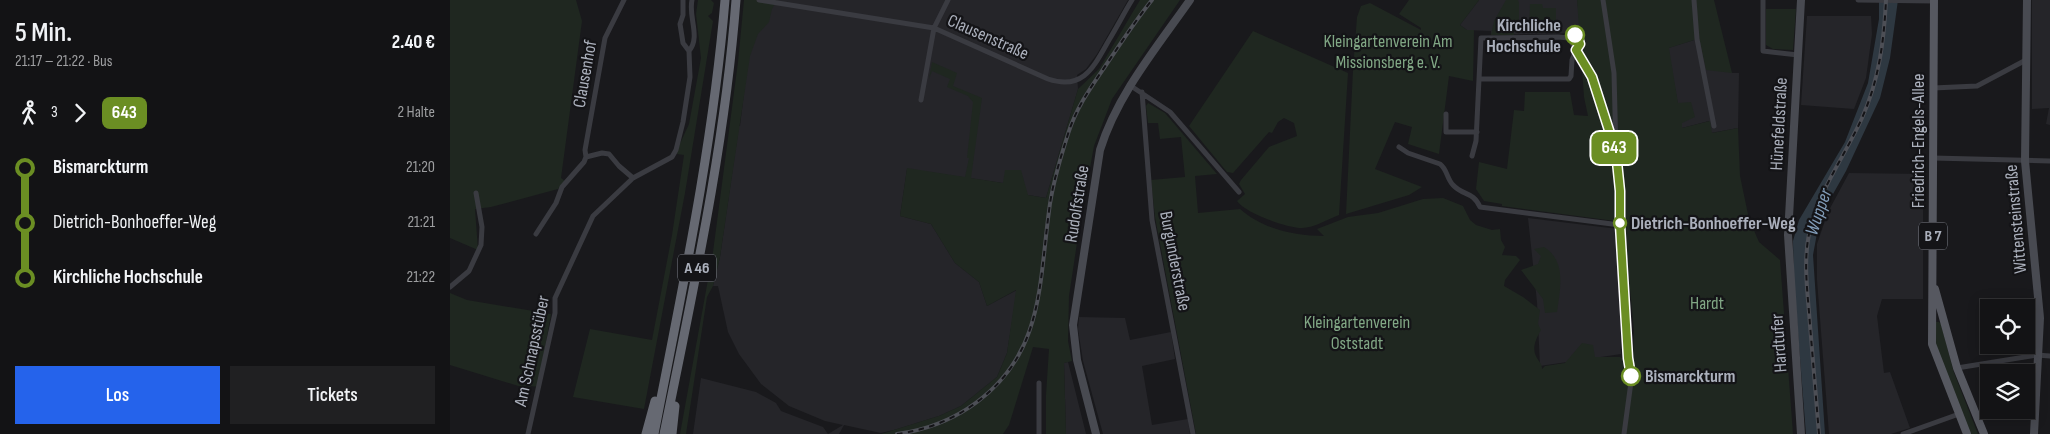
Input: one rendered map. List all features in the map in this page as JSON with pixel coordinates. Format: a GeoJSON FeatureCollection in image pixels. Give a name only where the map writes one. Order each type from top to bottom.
{"type":"FeatureCollection","features":[{"type":"Feature","properties":{"kind":"highway","name":"A 46"},"geometry":{"type":"LineString","coordinates":[[654,434],[707,149],[718,72],[725,0]]}},
{"type":"Feature","properties":{"kind":"highway","name":"A 46"},"geometry":{"type":"LineString","coordinates":[[664,434],[715,170],[729,74],[736,1]]}},
{"type":"Feature","properties":{"kind":"highway"},"geometry":{"type":"LineString","coordinates":[[646,434],[667,365]]}},
{"type":"Feature","properties":{"kind":"highway"},"geometry":{"type":"LineString","coordinates":[[672,434],[678,366]]}},
{"type":"Feature","properties":{"kind":"main road","name":"Friedrich-Engels-Allee"},"geometry":{"type":"LineString","coordinates":[[1934,1],[1933,282],[1931,325],[1933,348],[1967,434]]}},
{"type":"Feature","properties":{"kind":"main road","name":"Friedrich-Engels-Allee"},"geometry":{"type":"LineString","coordinates":[[1933,282],[1957,368],[1984,434]]}},
{"type":"Feature","properties":{"kind":"main road"},"geometry":{"type":"LineString","coordinates":[[1931,325],[1935,318],[1944,322]]}},
{"type":"Feature","properties":{"kind":"street","name":"Clausenhof"},"geometry":{"type":"LineString","coordinates":[[586,157],[585,150],[605,38],[624,0]]}},
{"type":"Feature","properties":{"kind":"street"},"geometry":{"type":"LineString","coordinates":[[683,0],[683,15],[680,24],[683,43],[689,52],[695,40],[692,0]]}},
{"type":"Feature","properties":{"kind":"street","name":"Clausenstraße"},"geometry":{"type":"LineString","coordinates":[[759,0],[934,28],[1056,81],[1071,81],[1083,77],[1093,68],[1132,0]]}},
{"type":"Feature","properties":{"kind":"street"},"geometry":{"type":"LineString","coordinates":[[921,100],[934,28],[948,0]]}},
{"type":"Feature","properties":{"kind":"street","name":"Rudolfstraße"},"geometry":{"type":"LineString","coordinates":[[1096,434],[1073,337],[1074,309],[1100,150],[1112,119],[1131,86],[1190,0]]}},
{"type":"Feature","properties":{"kind":"street"},"geometry":{"type":"LineString","coordinates":[[1603,0],[1614,73],[1620,225],[1628,358],[1631,376],[1624,434]]}},
{"type":"Feature","properties":{"kind":"street"},"geometry":{"type":"LineString","coordinates":[[1694,0],[1697,39],[1714,126]]}},
{"type":"Feature","properties":{"kind":"street"},"geometry":{"type":"LineString","coordinates":[[1763,0],[1763,51],[1798,55]]}},
{"type":"Feature","properties":{"kind":"street","name":"Hünefeldstraße"},"geometry":{"type":"LineString","coordinates":[[1788,250],[1802,0]]}},
{"type":"Feature","properties":{"kind":"street"},"geometry":{"type":"LineString","coordinates":[[1858,0],[1934,1]]}},
{"type":"Feature","properties":{"kind":"street","name":"Wittensteinstraße"},"geometry":{"type":"LineString","coordinates":[[2027,0],[2025,161],[2040,318],[2034,434]]}},
{"type":"Feature","properties":{"kind":"street"},"geometry":{"type":"LineString","coordinates":[[1472,156],[1475,151],[1477,132],[1479,39],[1569,38],[1592,77],[1616,152]]}},
{"type":"Feature","properties":{"kind":"street"},"geometry":{"type":"LineString","coordinates":[[1479,79],[1569,79],[1573,55],[1576,50]]}},
{"type":"Feature","properties":{"kind":"street","name":"Am Schnapsstüber"},"geometry":{"type":"LineString","coordinates":[[528,434],[541,379],[556,298],[584,232],[599,209],[633,178],[672,157],[682,128],[690,85],[689,52]]}},
{"type":"Feature","properties":{"kind":"street"},"geometry":{"type":"LineString","coordinates":[[1933,88],[1977,86],[2026,60]]}},
{"type":"Feature","properties":{"kind":"street"},"geometry":{"type":"LineString","coordinates":[[1131,86],[1170,112],[1239,192]]}},
{"type":"Feature","properties":{"kind":"street","name":"Burgunderstraße"},"geometry":{"type":"LineString","coordinates":[[1142,92],[1152,220],[1193,434]]}},
{"type":"Feature","properties":{"kind":"street"},"geometry":{"type":"LineString","coordinates":[[1446,114],[1446,132],[1477,132]]}},
{"type":"Feature","properties":{"kind":"street"},"geometry":{"type":"LineString","coordinates":[[1399,147],[1408,153],[1440,164],[1444,167],[1453,186],[1472,195],[1480,207],[1620,225]]}},
{"type":"Feature","properties":{"kind":"street"},"geometry":{"type":"LineString","coordinates":[[536,234],[556,203],[562,187],[584,162],[586,157],[602,153],[609,154],[618,166],[633,178]]}},
{"type":"Feature","properties":{"kind":"street"},"geometry":{"type":"LineString","coordinates":[[1933,158],[2050,161]]}},
{"type":"Feature","properties":{"kind":"street"},"geometry":{"type":"LineString","coordinates":[[450,287],[470,271],[481,245],[482,228],[476,193]]}},
{"type":"Feature","properties":{"kind":"street","name":"Hardtufer"},"geometry":{"type":"LineString","coordinates":[[1788,250],[1800,434]]}},
{"type":"Feature","properties":{"kind":"street"},"geometry":{"type":"LineString","coordinates":[[1957,368],[2037,354],[2050,356]]}},
{"type":"Feature","properties":{"kind":"street"},"geometry":{"type":"LineString","coordinates":[[1039,383],[1039,434]]}},
{"type":"Feature","properties":{"kind":"street"},"geometry":{"type":"LineString","coordinates":[[1903,434],[1959,414]]}},
{"type":"Feature","properties":{"kind":"shaded area"},"geometry":{"type":"Polygon","coordinates":[[[755,0],[1128,0],[1097,54],[1086,69],[1077,75],[1078,89],[1046,198],[1028,195],[1003,183],[907,169],[900,216],[931,224],[955,263],[979,282],[987,306],[1017,290],[1007,353],[997,377],[961,406],[939,416],[881,433],[844,425],[839,434],[828,434],[843,425],[825,421],[789,406],[761,384],[739,354],[728,332],[718,286],[713,286],[720,257],[740,126],[755,0]]]}},
{"type":"Feature","properties":{"kind":"shaded area"},"geometry":{"type":"Polygon","coordinates":[[[1479,0],[1577,0],[1581,33],[1491,35],[1491,31],[1467,30],[1460,25],[1479,0]]]}},
{"type":"Feature","properties":{"kind":"shaded area"},"geometry":{"type":"Polygon","coordinates":[[[2032,0],[2050,0],[2050,125],[2046,124],[2049,108],[2032,109],[2032,0]]]}},
{"type":"Feature","properties":{"kind":"shaded area"},"geometry":{"type":"Polygon","coordinates":[[[1807,16],[1871,16],[1872,34],[1866,78],[1854,109],[1801,105],[1807,16]]]}},
{"type":"Feature","properties":{"kind":"shaded area"},"geometry":{"type":"Polygon","coordinates":[[[1694,40],[1701,41],[1732,73],[1739,73],[1738,128],[1711,133],[1709,121],[1682,128],[1668,48],[1694,40]]]}},
{"type":"Feature","properties":{"kind":"shaded area"},"geometry":{"type":"Polygon","coordinates":[[[1849,173],[1923,174],[1923,299],[1882,299],[1877,316],[1884,373],[1890,372],[1910,428],[1891,434],[1829,434],[1817,280],[1817,244],[1828,212],[1849,173]]]}},
{"type":"Feature","properties":{"kind":"shaded area"},"geometry":{"type":"Polygon","coordinates":[[[1528,218],[1618,229],[1621,354],[1540,366],[1537,302],[1528,218]]]}},
{"type":"Feature","properties":{"kind":"shaded area"},"geometry":{"type":"Polygon","coordinates":[[[1079,317],[1125,318],[1130,340],[1171,332],[1175,359],[1142,366],[1152,425],[1188,419],[1190,434],[1103,434],[1083,361],[1078,329],[1079,317]]]}},
{"type":"Feature","properties":{"kind":"shaded area"},"geometry":{"type":"Polygon","coordinates":[[[1068,362],[1086,434],[1066,434],[1064,363],[1068,362]]]}},
{"type":"Feature","properties":{"kind":"shaded area"},"geometry":{"type":"Polygon","coordinates":[[[701,378],[756,392],[776,403],[781,411],[823,427],[828,434],[693,434],[701,378]]]}},
{"type":"Feature","properties":{"kind":"green space"},"geometry":{"type":"Polygon","coordinates":[[[450,0],[576,0],[582,21],[561,178],[565,181],[558,189],[491,207],[475,209],[478,250],[450,238],[450,0]]]}},
{"type":"Feature","properties":{"kind":"green space"},"geometry":{"type":"Polygon","coordinates":[[[698,0],[711,0],[714,3],[712,13],[708,16],[713,21],[685,193],[644,409],[573,397],[590,329],[652,340],[672,235],[684,155],[677,154],[678,148],[689,124],[701,58],[696,14],[698,0]]]}},
{"type":"Feature","properties":{"kind":"green space"},"geometry":{"type":"Polygon","coordinates":[[[744,0],[777,0],[772,9],[769,22],[758,34],[750,56],[720,257],[713,286],[707,297],[686,434],[680,434],[713,252],[738,62],[744,0]]]}},
{"type":"Feature","properties":{"kind":"green space"},"geometry":{"type":"Polygon","coordinates":[[[1140,0],[1180,0],[1112,99],[1094,146],[1069,296],[1068,341],[1072,361],[1064,363],[1066,434],[1046,434],[1049,349],[1033,347],[1009,425],[1003,434],[881,434],[939,416],[961,406],[997,377],[1007,353],[1016,290],[987,306],[979,282],[955,263],[931,224],[900,216],[907,168],[965,177],[969,158],[967,158],[973,102],[968,96],[947,87],[950,79],[932,71],[929,79],[932,62],[957,73],[953,86],[982,98],[971,178],[1003,183],[1005,170],[1021,170],[1028,195],[1046,198],[1078,89],[1099,69],[1140,0]]]}},
{"type":"Feature","properties":{"kind":"green space","name":"Kleingartenverein Am Missionsberg e. V."},"geometry":{"type":"Polygon","coordinates":[[[1409,0],[1479,0],[1460,25],[1467,30],[1474,30],[1473,81],[1449,76],[1439,154],[1408,144],[1412,127],[1395,122],[1375,169],[1422,187],[1409,195],[1346,214],[1357,17],[1361,6],[1370,3],[1421,30],[1421,28],[1399,14],[1409,0]]]}},
{"type":"Feature","properties":{"kind":"green space"},"geometry":{"type":"Polygon","coordinates":[[[1506,0],[1518,0],[1519,3],[1519,23],[1514,23],[1514,35],[1491,35],[1494,21],[1506,0]]]}},
{"type":"Feature","properties":{"kind":"green space"},"geometry":{"type":"Polygon","coordinates":[[[1577,0],[1714,0],[1732,73],[1706,70],[1700,41],[1694,40],[1669,48],[1678,103],[1691,102],[1695,117],[1682,123],[1682,128],[1710,121],[1712,133],[1738,128],[1740,176],[1749,219],[1759,242],[1780,260],[1793,434],[1196,434],[1155,217],[1151,180],[1185,177],[1181,137],[1160,139],[1158,123],[1148,123],[1146,106],[1148,103],[1165,113],[1217,174],[1195,176],[1198,213],[1240,209],[1259,222],[1279,230],[1301,235],[1324,236],[1317,229],[1348,217],[1378,213],[1423,199],[1443,198],[1463,206],[1470,220],[1476,225],[1492,230],[1500,229],[1501,240],[1505,247],[1502,255],[1516,256],[1520,260],[1505,280],[1504,286],[1540,310],[1538,324],[1541,330],[1536,340],[1534,351],[1542,369],[1545,366],[1565,363],[1582,343],[1593,345],[1595,357],[1620,357],[1633,365],[1634,331],[1623,221],[1616,214],[1615,221],[1502,206],[1502,204],[1484,201],[1476,189],[1479,162],[1507,169],[1514,110],[1524,111],[1525,92],[1570,92],[1574,115],[1588,116],[1584,97],[1577,0]]]}},
{"type":"Feature","properties":{"kind":"green space"},"geometry":{"type":"Polygon","coordinates":[[[1530,4],[1542,4],[1543,8],[1556,8],[1556,33],[1529,33],[1530,4]]]}},
{"type":"Feature","properties":{"kind":"green space"},"geometry":{"type":"Polygon","coordinates":[[[1766,9],[1796,9],[1793,50],[1773,49],[1766,45],[1766,9]]]}},
{"type":"Feature","properties":{"kind":"green space"},"geometry":{"type":"Polygon","coordinates":[[[1253,31],[1348,73],[1339,215],[1311,227],[1302,228],[1277,223],[1257,215],[1241,206],[1237,201],[1245,194],[1239,184],[1241,180],[1269,147],[1297,136],[1294,123],[1284,118],[1278,122],[1272,133],[1269,132],[1233,173],[1227,172],[1189,126],[1253,31]]]}},
{"type":"Feature","properties":{"kind":"green space"},"geometry":{"type":"Polygon","coordinates":[[[1544,247],[1556,260],[1559,268],[1560,285],[1557,312],[1545,313],[1543,299],[1521,270],[1538,264],[1541,256],[1534,249],[1544,247]]]}},
{"type":"Feature","properties":{"kind":"green space"},"geometry":{"type":"Polygon","coordinates":[[[450,293],[467,300],[551,314],[538,387],[531,386],[528,389],[450,365],[450,293]]]}},
{"type":"Feature","properties":{"kind":"green space"},"geometry":{"type":"Polygon","coordinates":[[[1935,322],[1941,324],[1954,373],[1978,434],[1971,434],[1947,378],[1936,346],[1935,322]]]}},
{"type":"Feature","properties":{"kind":"water","name":"Wupper"},"geometry":{"type":"Polygon","coordinates":[[[1879,0],[1898,0],[1890,58],[1880,98],[1846,171],[1820,217],[1813,255],[1825,434],[1806,434],[1794,282],[1793,241],[1799,220],[1845,142],[1868,83],[1879,19],[1879,0]]]}},
{"type":"Feature","properties":{"kind":"railway"},"geometry":{"type":"LineString","coordinates":[[897,434],[939,423],[968,408],[999,383],[1015,362],[1026,340],[1034,316],[1043,265],[1052,192],[1071,124],[1089,90],[1152,0]]}},
{"type":"Feature","properties":{"kind":"railway"},"geometry":{"type":"LineString","coordinates":[[1819,434],[1807,280],[1807,245],[1818,204],[1862,118],[1873,89],[1882,45],[1886,0]]}},
{"type":"Feature","properties":{"kind":"bus line","name":"643"},"geometry":{"type":"LineString","coordinates":[[1575,35],[1580,44],[1576,50],[1592,77],[1600,96],[1611,141],[1616,152],[1620,191],[1620,225],[1628,358],[1631,376]]}},
{"type":"Feature","properties":{"kind":"place","name":"Kirchliche Hochschule"},"geometry":{"type":"Point","coordinates":[1575,35]}},
{"type":"Feature","properties":{"kind":"place","name":"Dietrich-Bonhoeffer-Weg"},"geometry":{"type":"Point","coordinates":[1620,223]}},
{"type":"Feature","properties":{"kind":"place","name":"Bismarckturm"},"geometry":{"type":"Point","coordinates":[1631,376]}},
{"type":"Feature","properties":{"kind":"park label","name":"Hardt"},"geometry":{"type":"Point","coordinates":[1707,303]}},
{"type":"Feature","properties":{"kind":"park label","name":"Kleingartenverein Oststadt"},"geometry":{"type":"Point","coordinates":[1357,332]}}]}
